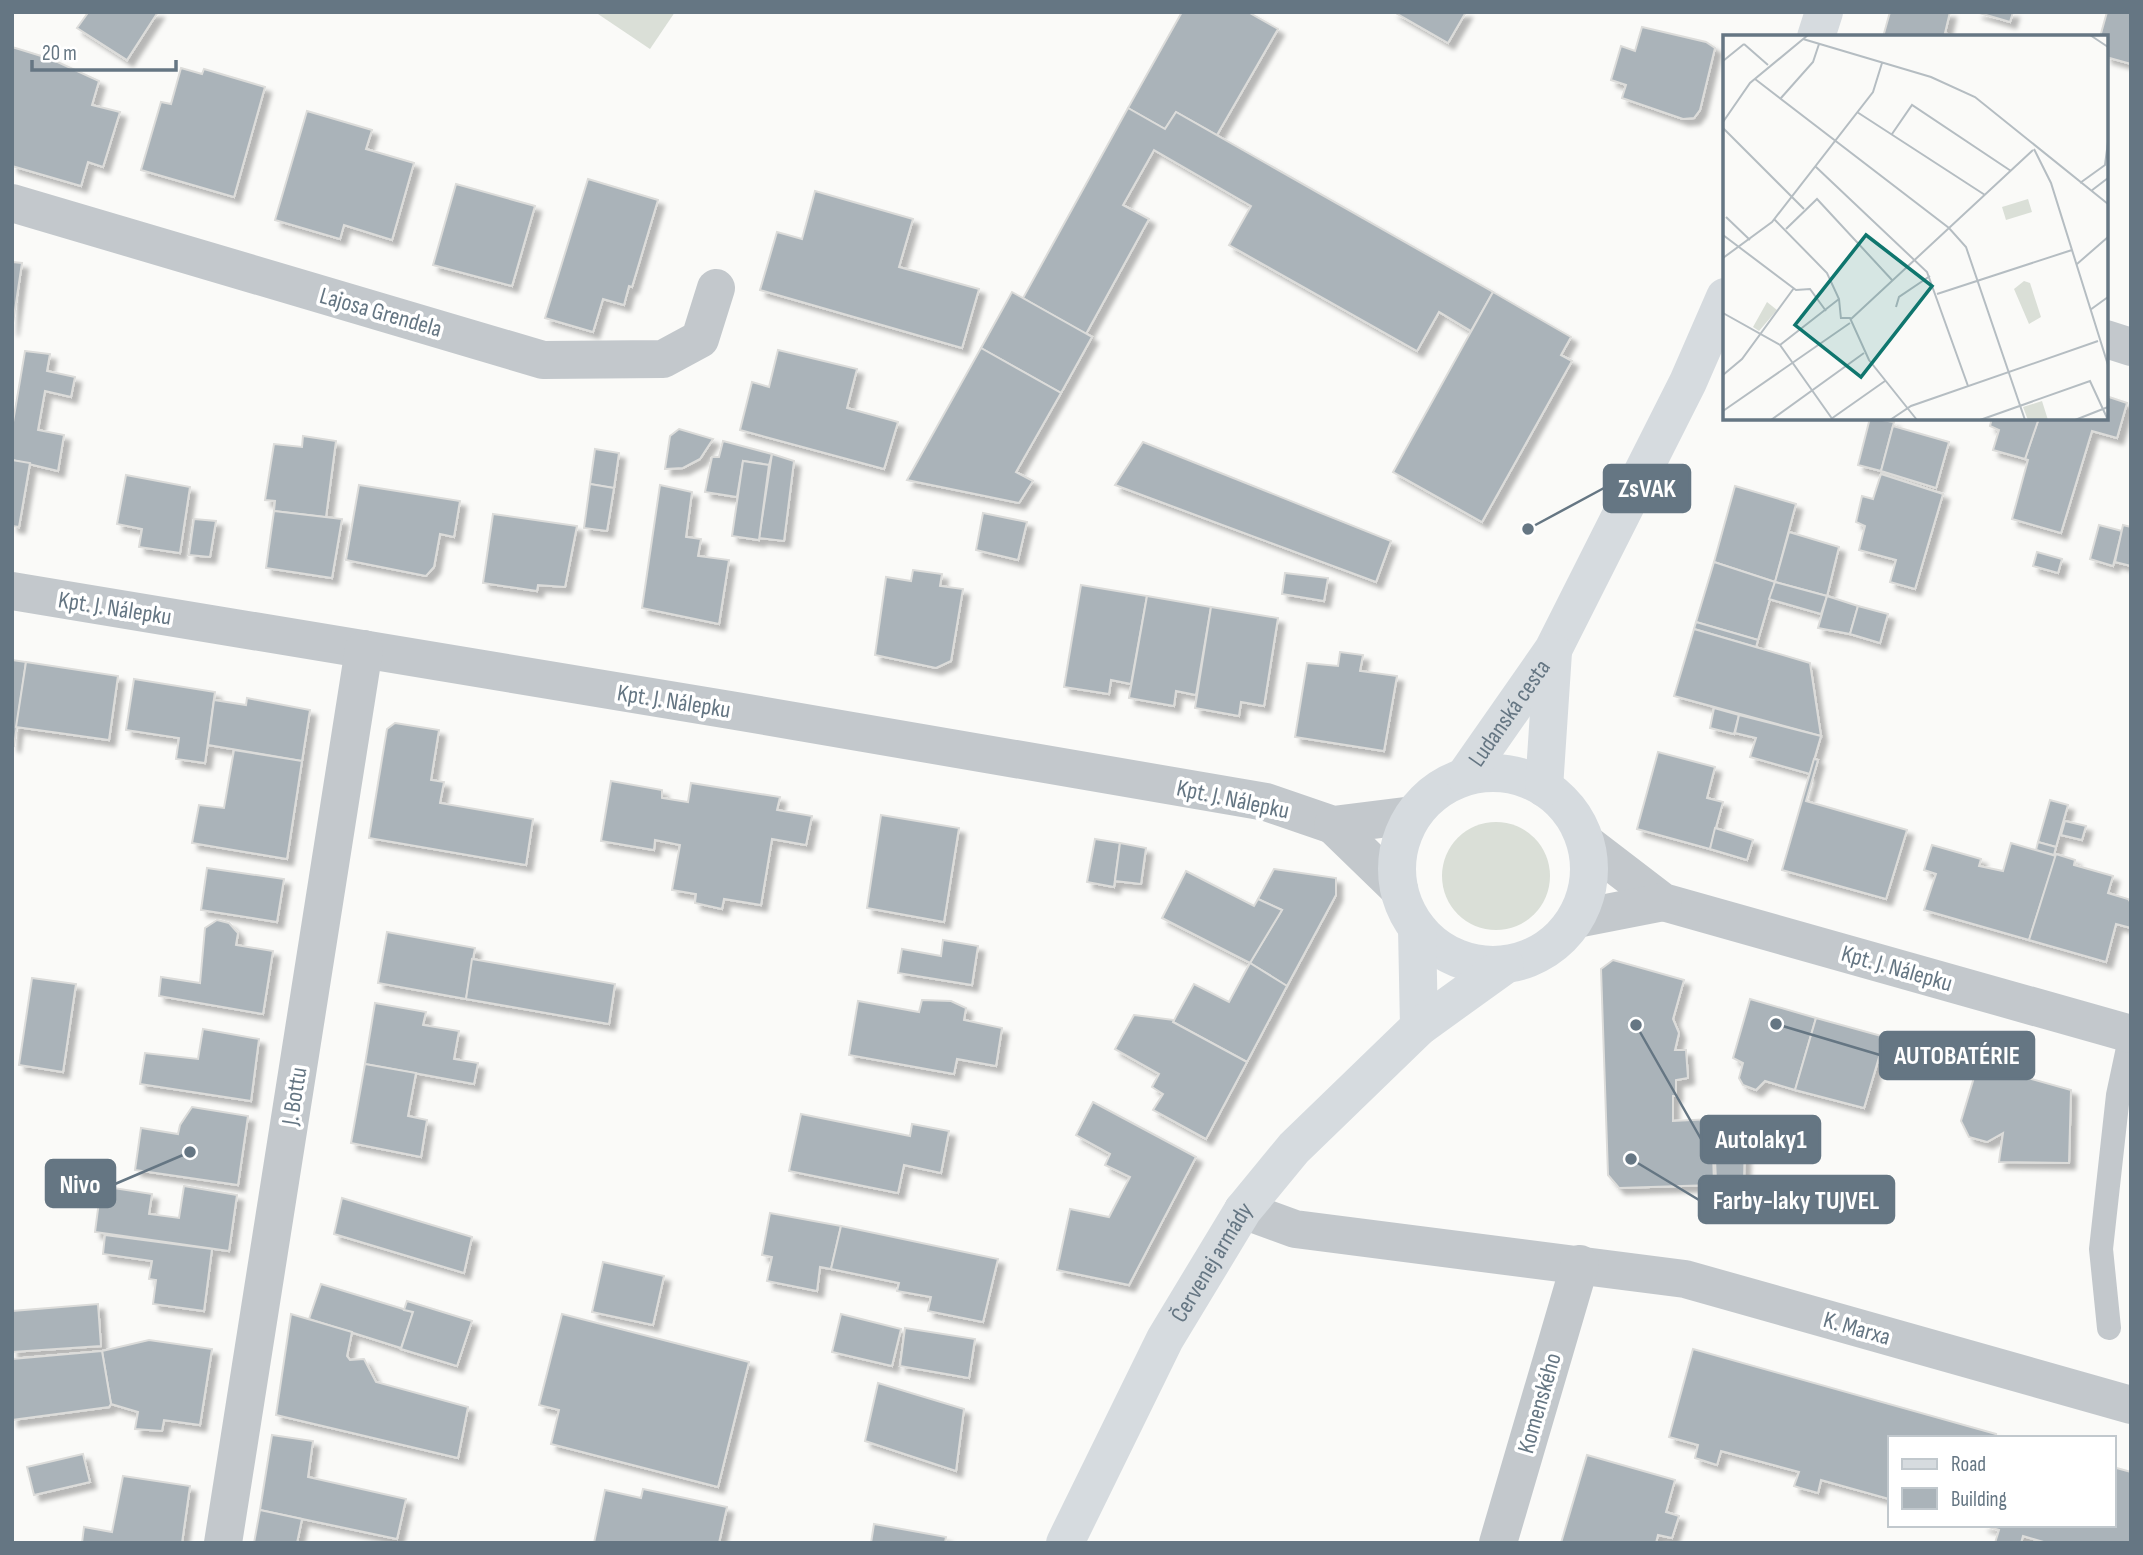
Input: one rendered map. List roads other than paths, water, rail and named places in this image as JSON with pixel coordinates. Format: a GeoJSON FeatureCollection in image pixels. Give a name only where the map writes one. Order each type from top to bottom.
{"type":"FeatureCollection","features":[{"type":"Feature","properties":{"kind":"street"},"geometry":{"type":"LineString","coordinates":[[1817,35],[1824,12]]}},
{"type":"Feature","properties":{"kind":"street","name":"Lajosa Grendela"},"geometry":{"type":"LineString","coordinates":[[12,203],[543,360],[663,359],[700,339],[716,288]]}},
{"type":"Feature","properties":{"kind":"street","name":"Ludanská cesta"},"geometry":{"type":"LineString","coordinates":[[1465,776],[1553,650],[1688,382],[1723,302]]}},
{"type":"Feature","properties":{"kind":"street"},"geometry":{"type":"LineString","coordinates":[[2108,340],[2131,346]]}},
{"type":"Feature","properties":{"kind":"street","name":"Kpt. J. Nálepku"},"geometry":{"type":"LineString","coordinates":[[12,591],[1266,802],[1333,825],[1399,889]]}},
{"type":"Feature","properties":{"kind":"street","name":"J. Bottu"},"geometry":{"type":"LineString","coordinates":[[223,1543],[365,649]]}},
{"type":"Feature","properties":{"kind":"street","name":"Ludanská cesta"},"geometry":{"type":"LineString","coordinates":[[1544,788],[1553,650]]}},
{"type":"Feature","properties":{"kind":"street"},"geometry":{"type":"LineString","coordinates":[[1506,774],[1526,779],[1544,788],[1570,811],[1586,843],[1589,882],[1576,919],[1561,939],[1540,954],[1506,965],[1480,965],[1456,958],[1428,940],[1405,909],[1397,874],[1400,843],[1413,815],[1436,792],[1465,776],[1506,774]]}},
{"type":"Feature","properties":{"kind":"street","name":"Kpt. J. Nálepku"},"geometry":{"type":"LineString","coordinates":[[1333,825],[1413,815]]}},
{"type":"Feature","properties":{"kind":"street","name":"Kpt. J. Nálepku"},"geometry":{"type":"LineString","coordinates":[[1586,843],[1663,902],[2131,1034]]}},
{"type":"Feature","properties":{"kind":"street","name":"Kpt. J. Nálepku"},"geometry":{"type":"LineString","coordinates":[[1576,919],[1663,902]]}},
{"type":"Feature","properties":{"kind":"street"},"geometry":{"type":"LineString","coordinates":[[1417,928],[1419,1027]]}},
{"type":"Feature","properties":{"kind":"street","name":"Červenej armády"},"geometry":{"type":"LineString","coordinates":[[1065,1543],[1165,1339],[1243,1210],[1294,1148],[1419,1027],[1506,965]]}},
{"type":"Feature","properties":{"kind":"street","name":"K. Marxa"},"geometry":{"type":"LineString","coordinates":[[1243,1210],[1295,1229],[1685,1279],[2131,1405]]}},
{"type":"Feature","properties":{"kind":"street","name":"Komenského"},"geometry":{"type":"LineString","coordinates":[[1498,1543],[1580,1264]]}},
{"type":"Feature","properties":{"kind":"lane"},"geometry":{"type":"LineString","coordinates":[[2109,1328],[2101,1249],[2118,1095],[2131,1034]]}},
{"type":"Feature","properties":{"kind":"place","name":"ZsVAK"},"geometry":{"type":"Point","coordinates":[1528,529]}},
{"type":"Feature","properties":{"kind":"place","name":"AUTOBATÉRIE"},"geometry":{"type":"Point","coordinates":[1776,1024]}},
{"type":"Feature","properties":{"kind":"place","name":"Autolaky1"},"geometry":{"type":"Point","coordinates":[1636,1025]}},
{"type":"Feature","properties":{"kind":"place","name":"Nivo"},"geometry":{"type":"Point","coordinates":[190,1152]}},
{"type":"Feature","properties":{"kind":"place","name":"Farby-laky TUJVEL"},"geometry":{"type":"Point","coordinates":[1631,1159]}}]}
